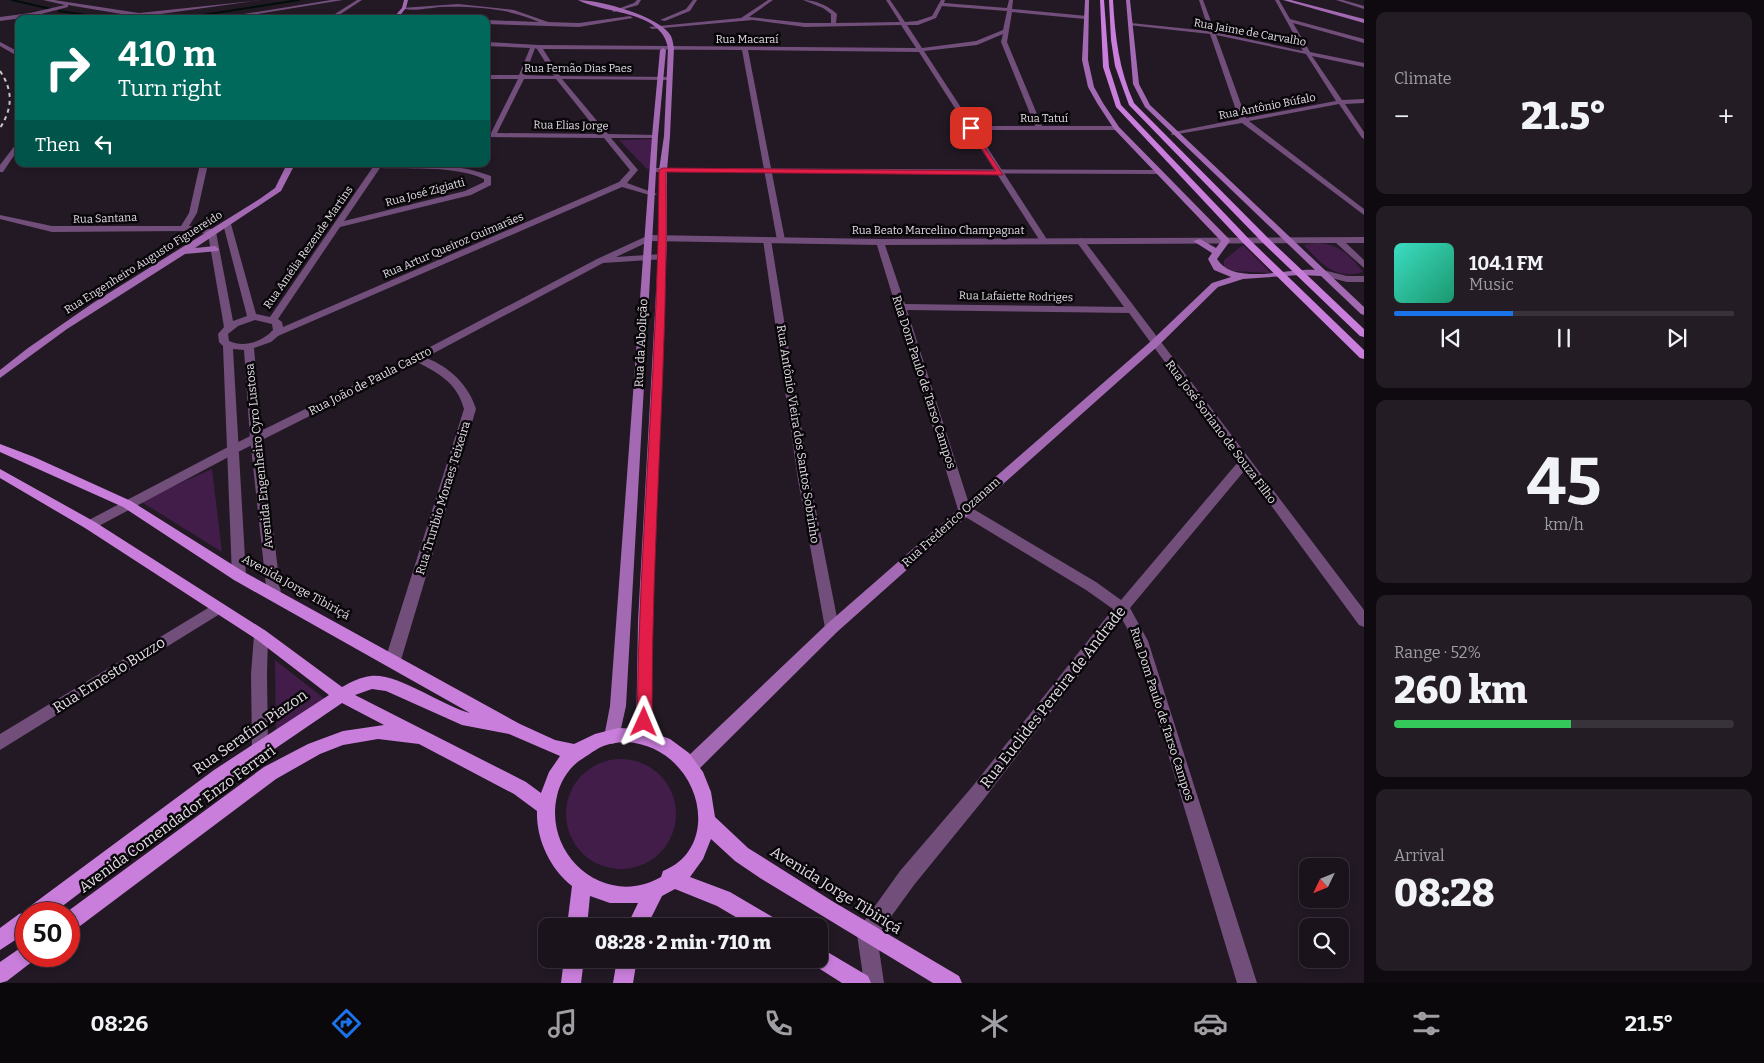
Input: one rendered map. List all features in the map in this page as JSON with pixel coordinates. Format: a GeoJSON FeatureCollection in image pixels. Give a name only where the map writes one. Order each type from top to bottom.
{"type":"FeatureCollection","features":[{"type":"Feature","properties":{"kind":"main road"},"geometry":{"type":"LineString","coordinates":[[398,15],[404,8],[406,0]]}},
{"type":"Feature","properties":{"kind":"main road"},"geometry":{"type":"LineString","coordinates":[[580,0],[652,25],[662,35],[667,48]]}},
{"type":"Feature","properties":{"kind":"main road"},"geometry":{"type":"LineString","coordinates":[[1087,0],[1084,52],[1087,74],[1100,104],[1116,128],[1226,241],[1212,259],[1218,268],[1215,285]]}},
{"type":"Feature","properties":{"kind":"main road"},"geometry":{"type":"LineString","coordinates":[[1102,0],[1102,33],[1109,83],[1118,106],[1246,241],[1364,356]]}},
{"type":"Feature","properties":{"kind":"main road"},"geometry":{"type":"LineString","coordinates":[[1111,0],[1112,31],[1121,82],[1131,104],[1266,240],[1364,334]]}},
{"type":"Feature","properties":{"kind":"main road"},"geometry":{"type":"LineString","coordinates":[[1128,0],[1132,53],[1140,94],[1147,106],[1174,134],[1364,312]]}},
{"type":"Feature","properties":{"kind":"main road"},"geometry":{"type":"LineString","coordinates":[[1281,2],[1301,4],[1364,21]]}},
{"type":"Feature","properties":{"kind":"main road"},"geometry":{"type":"LineString","coordinates":[[616,11],[652,25]]}},
{"type":"Feature","properties":{"kind":"main road","name":"Rua da Abolição"},"geometry":{"type":"LineString","coordinates":[[644,737],[645,620],[663,238],[655,136],[667,48]]}},
{"type":"Feature","properties":{"kind":"main road","name":"Rua da Abolição"},"geometry":{"type":"LineString","coordinates":[[612,737],[618,700],[653,194],[667,136],[664,78]]}},
{"type":"Feature","properties":{"kind":"main road","name":"Rua Engenheiro Augusto Figuereido"},"geometry":{"type":"LineString","coordinates":[[0,374],[53,332],[179,252],[227,224],[278,189],[289,167]]}},
{"type":"Feature","properties":{"kind":"main road"},"geometry":{"type":"LineString","coordinates":[[1197,241],[1216,252]]}},
{"type":"Feature","properties":{"kind":"main road"},"geometry":{"type":"LineString","coordinates":[[179,252],[215,249]]}},
{"type":"Feature","properties":{"kind":"main road","name":"Rua Frederico Ozanam"},"geometry":{"type":"LineString","coordinates":[[1218,268],[1242,276]]}},
{"type":"Feature","properties":{"kind":"main road","name":"Rua Frederico Ozanam"},"geometry":{"type":"LineString","coordinates":[[691,765],[832,628],[1154,344],[1215,285],[1242,276],[1299,272],[1323,274]]}},
{"type":"Feature","properties":{"kind":"main road","name":"Avenida Jorge Tibiriçá"},"geometry":{"type":"LineString","coordinates":[[0,448],[127,504],[239,576],[393,660],[514,730],[553,747],[578,753]]}},
{"type":"Feature","properties":{"kind":"main road"},"geometry":{"type":"LineString","coordinates":[[0,473],[90,525],[261,635],[341,695],[520,788],[545,806]]}},
{"type":"Feature","properties":{"kind":"main road","name":"Rua Serafim Piazon"},"geometry":{"type":"LineString","coordinates":[[52,902],[260,748],[357,686],[372,682],[388,685],[462,718],[514,730]]}},
{"type":"Feature","properties":{"kind":"main road","name":"Avenida Comendador Enzo Ferrari"},"geometry":{"type":"LineString","coordinates":[[80,914],[270,772],[314,749],[343,738],[378,732],[427,738]]}},
{"type":"Feature","properties":{"kind":"main road"},"geometry":{"type":"LineString","coordinates":[[612,737],[644,737],[669,746],[691,765],[706,797],[708,821],[700,846],[685,868],[663,883],[638,893],[612,894],[582,884],[567,873],[552,853],[545,829],[545,806],[551,785],[562,767],[578,753],[594,743],[612,737]]}},
{"type":"Feature","properties":{"kind":"main road","name":"Avenida Jorge Tibiriçá"},"geometry":{"type":"LineString","coordinates":[[708,821],[726,843],[748,860],[867,934],[952,983]]}},
{"type":"Feature","properties":{"kind":"main road"},"geometry":{"type":"LineString","coordinates":[[642,918],[663,883]]}},
{"type":"Feature","properties":{"kind":"main road"},"geometry":{"type":"LineString","coordinates":[[663,883],[715,895],[755,918]]}},
{"type":"Feature","properties":{"kind":"main road"},"geometry":{"type":"LineString","coordinates":[[578,918],[582,884]]}},
{"type":"Feature","properties":{"kind":"main road"},"geometry":{"type":"LineString","coordinates":[[0,940],[15,929]]}},
{"type":"Feature","properties":{"kind":"main road"},"geometry":{"type":"LineString","coordinates":[[0,974],[15,962]]}},
{"type":"Feature","properties":{"kind":"main road"},"geometry":{"type":"LineString","coordinates":[[828,963],[861,983]]}},
{"type":"Feature","properties":{"kind":"main road"},"geometry":{"type":"LineString","coordinates":[[571,983],[573,968]]}},
{"type":"Feature","properties":{"kind":"main road"},"geometry":{"type":"LineString","coordinates":[[623,983],[626,968]]}},
{"type":"Feature","properties":{"kind":"street"},"geometry":{"type":"LineString","coordinates":[[45,0],[146,15],[260,0]]}},
{"type":"Feature","properties":{"kind":"street"},"geometry":{"type":"LineString","coordinates":[[241,15],[341,0]]}},
{"type":"Feature","properties":{"kind":"street"},"geometry":{"type":"LineString","coordinates":[[336,15],[360,0]]}},
{"type":"Feature","properties":{"kind":"street"},"geometry":{"type":"LineString","coordinates":[[616,11],[636,4],[639,0]]}},
{"type":"Feature","properties":{"kind":"street"},"geometry":{"type":"LineString","coordinates":[[652,25],[677,16],[692,7],[695,0]]}},
{"type":"Feature","properties":{"kind":"street"},"geometry":{"type":"LineString","coordinates":[[742,19],[770,0]]}},
{"type":"Feature","properties":{"kind":"street"},"geometry":{"type":"LineString","coordinates":[[805,0],[824,7],[834,14],[833,25]]}},
{"type":"Feature","properties":{"kind":"street"},"geometry":{"type":"LineString","coordinates":[[888,0],[1044,241]]}},
{"type":"Feature","properties":{"kind":"street"},"geometry":{"type":"LineString","coordinates":[[1011,0],[1005,31],[1006,51],[1039,128]]}},
{"type":"Feature","properties":{"kind":"street"},"geometry":{"type":"LineString","coordinates":[[1201,0],[1243,120],[1364,213]]}},
{"type":"Feature","properties":{"kind":"street"},"geometry":{"type":"LineString","coordinates":[[1338,0],[1364,8]]}},
{"type":"Feature","properties":{"kind":"street"},"geometry":{"type":"LineString","coordinates":[[652,25],[742,19],[762,19],[805,25],[918,23],[934,17],[942,2],[1085,17]]}},
{"type":"Feature","properties":{"kind":"street"},"geometry":{"type":"LineString","coordinates":[[1281,2],[1307,52],[1354,125],[1364,137]]}},
{"type":"Feature","properties":{"kind":"street"},"geometry":{"type":"LineString","coordinates":[[7,10],[30,15],[69,5]]}},
{"type":"Feature","properties":{"kind":"street"},"geometry":{"type":"LineString","coordinates":[[349,15],[364,5]]}},
{"type":"Feature","properties":{"kind":"street"},"geometry":{"type":"LineString","coordinates":[[404,8],[478,8],[527,15],[547,24]]}},
{"type":"Feature","properties":{"kind":"street"},"geometry":{"type":"LineString","coordinates":[[261,12],[264,15]]}},
{"type":"Feature","properties":{"kind":"street"},"geometry":{"type":"LineString","coordinates":[[0,19],[15,17]]}},
{"type":"Feature","properties":{"kind":"street"},"geometry":{"type":"LineString","coordinates":[[490,22],[593,24],[630,18]]}},
{"type":"Feature","properties":{"kind":"street"},"geometry":{"type":"LineString","coordinates":[[1289,20],[1364,41]]}},
{"type":"Feature","properties":{"kind":"street","name":"Rua Jaime de Carvalho"},"geometry":{"type":"LineString","coordinates":[[1131,25],[1212,33],[1364,64]]}},
{"type":"Feature","properties":{"kind":"street","name":"Rua Macaraí"},"geometry":{"type":"LineString","coordinates":[[490,44],[536,47],[921,50],[977,43],[1005,31]]}},
{"type":"Feature","properties":{"kind":"street"},"geometry":{"type":"LineString","coordinates":[[0,44],[15,53]]}},
{"type":"Feature","properties":{"kind":"street"},"geometry":{"type":"LineString","coordinates":[[490,135],[536,47],[558,78],[607,137]]}},
{"type":"Feature","properties":{"kind":"street"},"geometry":{"type":"LineString","coordinates":[[745,49],[781,240]]}},
{"type":"Feature","properties":{"kind":"street"},"geometry":{"type":"LineString","coordinates":[[526,67],[539,64],[551,66]]}},
{"type":"Feature","properties":{"kind":"street","name":"Rua Fernão Dias Paes"},"geometry":{"type":"LineString","coordinates":[[490,77],[664,78]]}},
{"type":"Feature","properties":{"kind":"street","name":"Rua Antônio Búfalo"},"geometry":{"type":"LineString","coordinates":[[1174,134],[1339,102],[1364,101]]}},
{"type":"Feature","properties":{"kind":"street"},"geometry":{"type":"LineString","coordinates":[[1354,125],[1364,130]]}},
{"type":"Feature","properties":{"kind":"street","name":"Rua Tatuí"},"geometry":{"type":"LineString","coordinates":[[971,128],[1116,128]]}},
{"type":"Feature","properties":{"kind":"street","name":"Rua Elias Jorge"},"geometry":{"type":"LineString","coordinates":[[490,135],[655,136]]}},
{"type":"Feature","properties":{"kind":"street","name":"Rua Artur Queiroz Guimarães"},"geometry":{"type":"LineString","coordinates":[[249,346],[622,184],[634,170],[607,137]]}},
{"type":"Feature","properties":{"kind":"street"},"geometry":{"type":"LineString","coordinates":[[0,170],[15,148]]}},
{"type":"Feature","properties":{"kind":"street"},"geometry":{"type":"LineString","coordinates":[[184,228],[193,213],[203,167]]}},
{"type":"Feature","properties":{"kind":"street","name":"Rua Amélia Rezende Martins"},"geometry":{"type":"LineString","coordinates":[[273,320],[340,225],[378,167]]}},
{"type":"Feature","properties":{"kind":"street","name":"Rua José Zigiatti"},"geometry":{"type":"LineString","coordinates":[[340,225],[468,193],[488,183],[488,178],[474,173],[403,167]]}},
{"type":"Feature","properties":{"kind":"street"},"geometry":{"type":"LineString","coordinates":[[658,170],[1000,173],[1159,172]]}},
{"type":"Feature","properties":{"kind":"street"},"geometry":{"type":"LineString","coordinates":[[622,184],[653,194]]}},
{"type":"Feature","properties":{"kind":"street","name":"Rua Santana"},"geometry":{"type":"LineString","coordinates":[[0,217],[52,229],[184,228],[212,232]]}},
{"type":"Feature","properties":{"kind":"street"},"geometry":{"type":"LineString","coordinates":[[227,224],[252,318]]}},
{"type":"Feature","properties":{"kind":"street"},"geometry":{"type":"LineString","coordinates":[[212,232],[229,327],[252,318],[273,320],[278,326],[275,334]]}},
{"type":"Feature","properties":{"kind":"street","name":"Rua Beato Marcelino Champagnat"},"geometry":{"type":"LineString","coordinates":[[649,238],[880,242],[1226,241]]}},
{"type":"Feature","properties":{"kind":"street","name":"Rua João de Paula Castro"},"geometry":{"type":"LineString","coordinates":[[90,525],[232,450],[417,358],[600,261],[649,238]]}},
{"type":"Feature","properties":{"kind":"street","name":"Rua Antônio Vieira dos Santos Sobrinho"},"geometry":{"type":"LineString","coordinates":[[767,240],[804,480],[832,628]]}},
{"type":"Feature","properties":{"kind":"street"},"geometry":{"type":"LineString","coordinates":[[1338,240],[1364,265]]}},
{"type":"Feature","properties":{"kind":"street"},"geometry":{"type":"LineString","coordinates":[[1226,241],[1364,240]]}},
{"type":"Feature","properties":{"kind":"street","name":"Rua José Soriano de Souza Filho"},"geometry":{"type":"LineString","coordinates":[[1080,241],[1154,344],[1364,621]]}},
{"type":"Feature","properties":{"kind":"street","name":"Rua Dom Paulo de Tarso Campos"},"geometry":{"type":"LineString","coordinates":[[880,242],[964,510],[1091,586],[1122,608],[1131,620],[1141,641],[1247,983]]}},
{"type":"Feature","properties":{"kind":"street"},"geometry":{"type":"LineString","coordinates":[[600,261],[662,258]]}},
{"type":"Feature","properties":{"kind":"street"},"geometry":{"type":"LineString","coordinates":[[1323,274],[1364,279]]}},
{"type":"Feature","properties":{"kind":"street","name":"Rua Lafaiette Rodriges"},"geometry":{"type":"LineString","coordinates":[[900,307],[1131,310]]}},
{"type":"Feature","properties":{"kind":"street","name":"Avenida Engenheiro Cyro Lustosa"},"geometry":{"type":"LineString","coordinates":[[229,327],[222,338],[228,344],[239,576]]}},
{"type":"Feature","properties":{"kind":"street"},"geometry":{"type":"LineString","coordinates":[[228,344],[249,346]]}},
{"type":"Feature","properties":{"kind":"street","name":"Avenida Engenheiro Cyro Lustosa"},"geometry":{"type":"LineString","coordinates":[[249,346],[256,438],[274,595]]}},
{"type":"Feature","properties":{"kind":"street","name":"Rua Truribio Moraes Teixeira"},"geometry":{"type":"LineString","coordinates":[[393,660],[470,409],[463,387],[446,373],[417,358]]}},
{"type":"Feature","properties":{"kind":"street","name":"Rua Euclides Pereira de Andrade"},"geometry":{"type":"LineString","coordinates":[[867,934],[907,878],[978,792],[1122,608],[1244,463]]}},
{"type":"Feature","properties":{"kind":"street","name":"Rua Ernesto Buzzo"},"geometry":{"type":"LineString","coordinates":[[0,743],[218,608]]}},
{"type":"Feature","properties":{"kind":"street"},"geometry":{"type":"LineString","coordinates":[[260,748],[259,674],[261,635]]}},
{"type":"Feature","properties":{"kind":"street"},"geometry":{"type":"LineString","coordinates":[[867,934],[874,983]]}},
{"type":"Feature","properties":{"kind":"shaded area"},"geometry":{"type":"Polygon","coordinates":[[[655,139],[654,167],[647,169],[619,140],[655,139]]]}},
{"type":"Feature","properties":{"kind":"shaded area"},"geometry":{"type":"Polygon","coordinates":[[[1317,243],[1338,248],[1353,260],[1363,272],[1345,274],[1329,269],[1304,245],[1317,243]]]}},
{"type":"Feature","properties":{"kind":"shaded area"},"geometry":{"type":"Polygon","coordinates":[[[1243,245],[1271,273],[1233,271],[1224,267],[1224,260],[1243,245]]]}},
{"type":"Feature","properties":{"kind":"shaded area"},"geometry":{"type":"Polygon","coordinates":[[[212,469],[222,552],[140,501],[212,469]]]}},
{"type":"Feature","properties":{"kind":"shaded area"},"geometry":{"type":"Polygon","coordinates":[[[275,660],[326,700],[276,736],[275,660]]]}},
{"type":"Feature","properties":{"kind":"shaded area"},"geometry":{"type":"Polygon","coordinates":[[[621,759],[642,764],[660,775],[671,793],[676,814],[671,835],[660,853],[642,864],[621,869],[600,864],[582,853],[571,835],[566,814],[571,793],[582,775],[600,764],[621,759]]]}},
{"type":"Feature","properties":{"kind":"waterway"},"geometry":{"type":"LineString","coordinates":[[12,0],[51,9]]}},
{"type":"Feature","properties":{"kind":"waterway"},"geometry":{"type":"LineString","coordinates":[[202,15],[299,0]]}},
{"type":"Feature","properties":{"kind":"waterway"},"geometry":{"type":"LineString","coordinates":[[59,11],[86,15]]}},
{"type":"Feature","properties":{"kind":"railway"},"geometry":{"type":"LineString","coordinates":[[0,71],[7,85],[10,99],[7,113],[0,128]]}},
{"type":"Feature","properties":{"kind":"route"},"geometry":{"type":"LineString","coordinates":[[644,722],[645,620],[663,238],[663,170],[1000,173],[971,128]]}}]}
